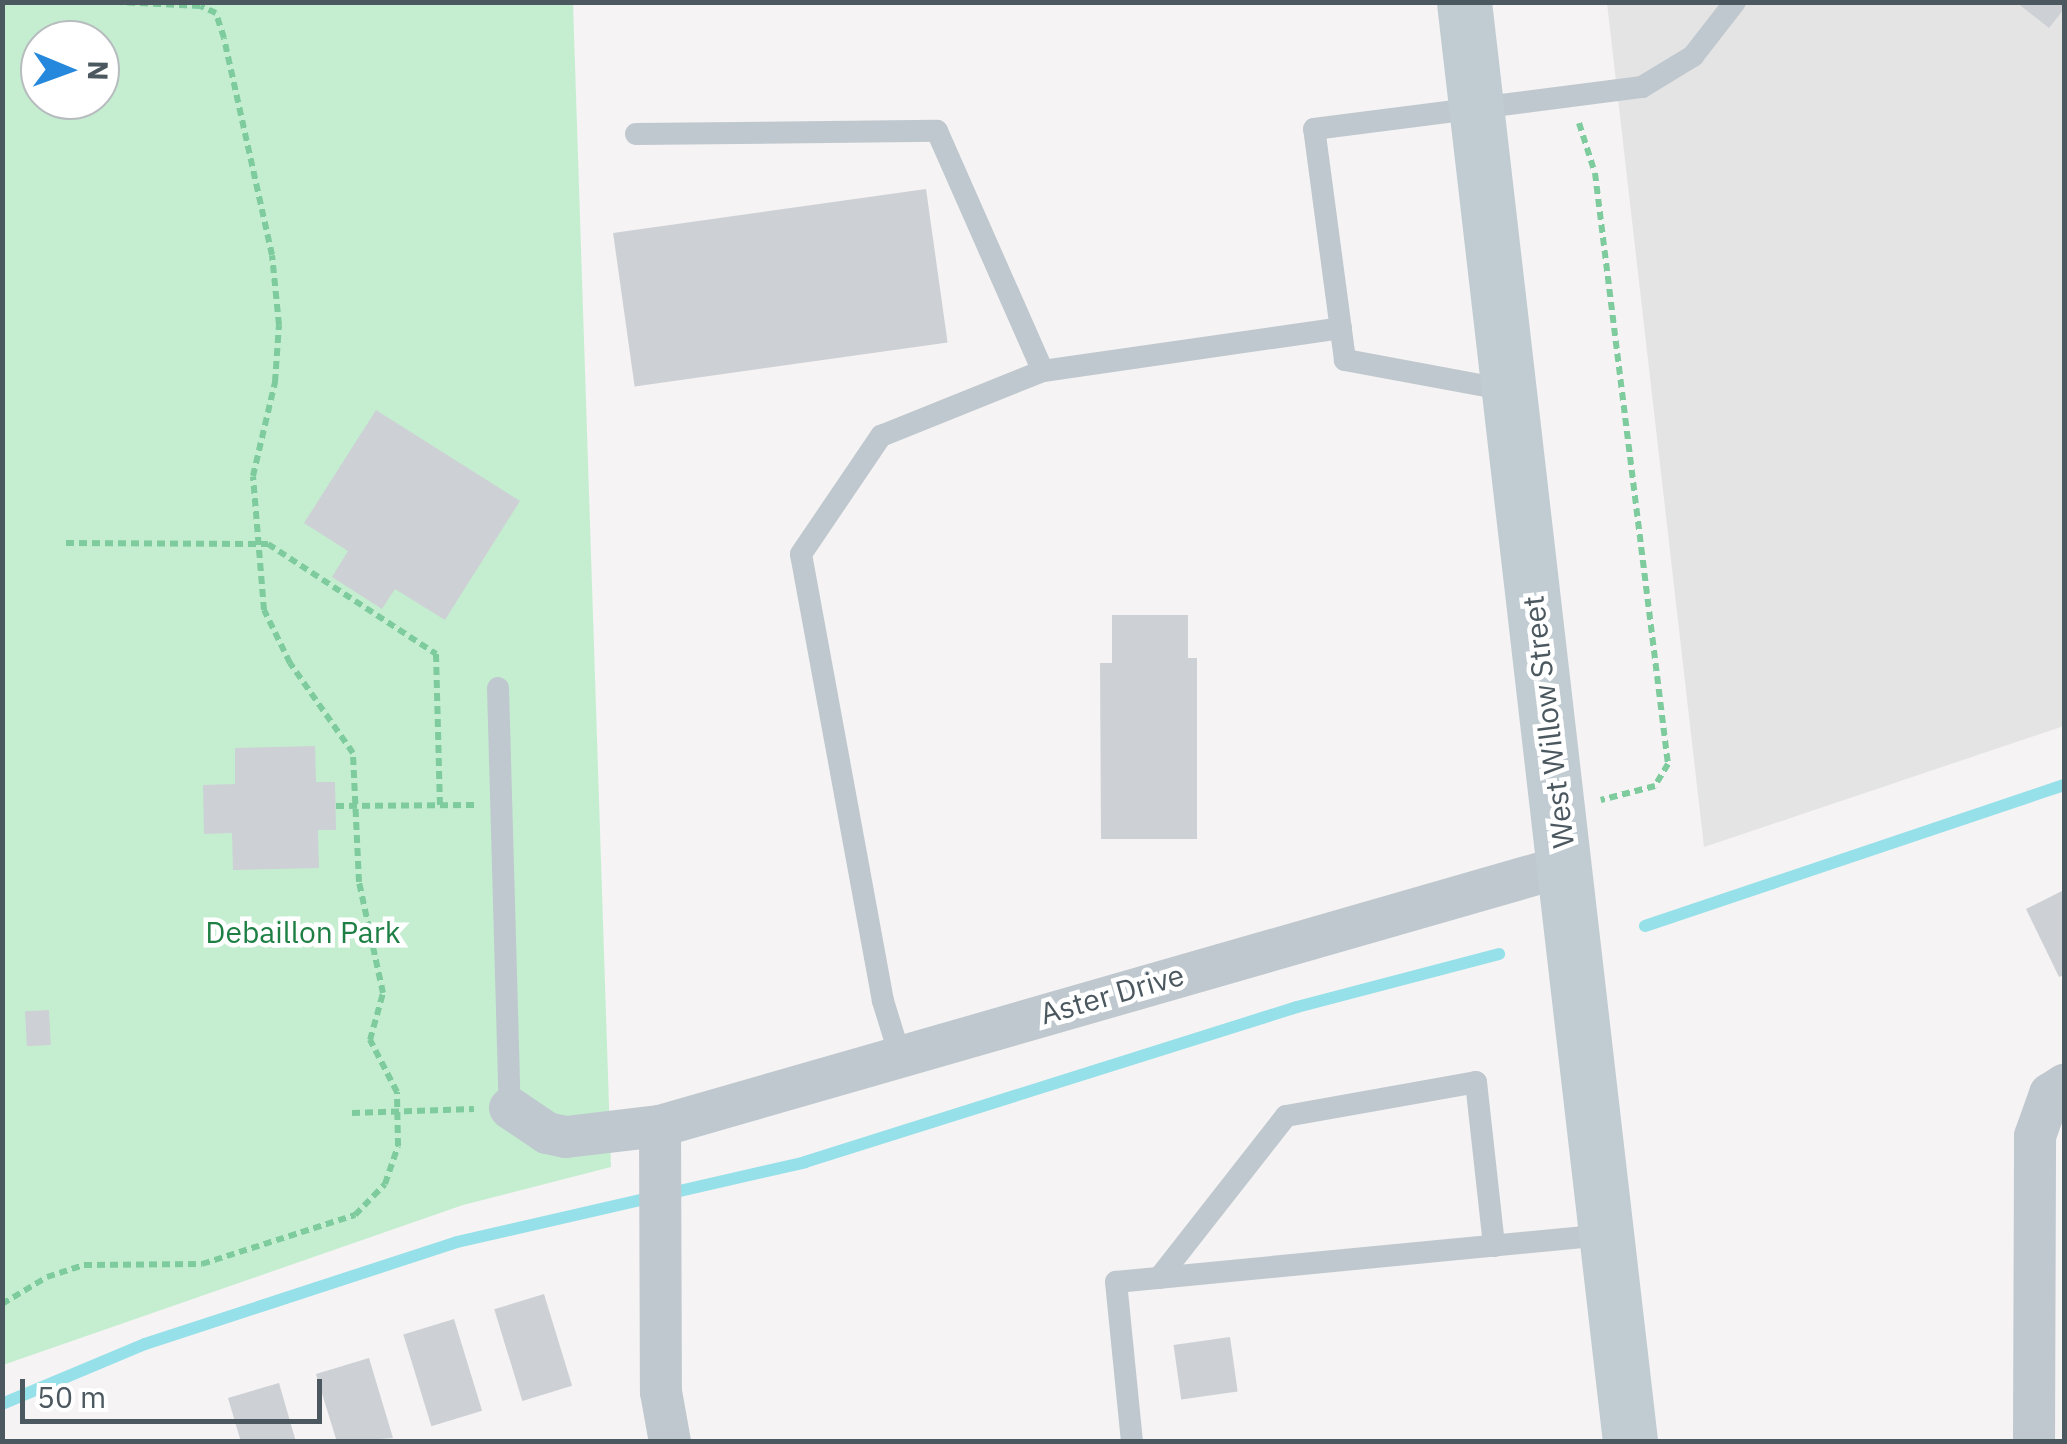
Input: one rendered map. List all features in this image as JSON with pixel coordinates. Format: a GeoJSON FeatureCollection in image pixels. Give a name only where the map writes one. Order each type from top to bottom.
{"type":"FeatureCollection","features":[{"type":"Feature","properties":{"kind":"main road","name":"West Willow Street"},"geometry":{"type":"LineString","coordinates":[[1464,2],[1630,1442]]}},
{"type":"Feature","properties":{"kind":"street","name":"Aster Drive"},"geometry":{"type":"LineString","coordinates":[[510,1108],[547,1133],[566,1137],[660,1126],[1565,866]]}},
{"type":"Feature","properties":{"kind":"street"},"geometry":{"type":"LineString","coordinates":[[2034,1442],[2052,1380],[2035,1136],[2050,1094],[2064,1084]]}},
{"type":"Feature","properties":{"kind":"street"},"geometry":{"type":"LineString","coordinates":[[660,1126],[661,1392],[670,1442]]}},
{"type":"Feature","properties":{"kind":"lane"},"geometry":{"type":"LineString","coordinates":[[1509,390],[1345,360],[1314,129],[1642,86],[1670,75],[1735,2]]}},
{"type":"Feature","properties":{"kind":"lane"},"geometry":{"type":"LineString","coordinates":[[636,134],[936,131],[1043,370]]}},
{"type":"Feature","properties":{"kind":"lane"},"geometry":{"type":"LineString","coordinates":[[900,1056],[882,1001],[800,554],[881,436],[1043,370],[1341,328]]}},
{"type":"Feature","properties":{"kind":"lane"},"geometry":{"type":"LineString","coordinates":[[498,688],[510,1108]]}},
{"type":"Feature","properties":{"kind":"lane"},"geometry":{"type":"LineString","coordinates":[[1158,1278],[1286,1116],[1476,1082],[1494,1246]]}},
{"type":"Feature","properties":{"kind":"lane"},"geometry":{"type":"LineString","coordinates":[[1132,1442],[1116,1282],[1606,1236]]}},
{"type":"Feature","properties":{"kind":"path"},"geometry":{"type":"LineString","coordinates":[[2,1304],[47,1277],[84,1265],[202,1264],[355,1215],[384,1184],[398,1146],[397,1092],[370,1040],[382,994],[359,882],[356,806],[346,735],[290,663],[264,610],[253,476],[275,382],[279,325],[272,255],[224,38],[216,13],[200,6],[118,2]]}},
{"type":"Feature","properties":{"kind":"path"},"geometry":{"type":"LineString","coordinates":[[1576,95],[1583,153],[1595,173],[1668,764],[1655,786],[1594,802]]}},
{"type":"Feature","properties":{"kind":"path"},"geometry":{"type":"LineString","coordinates":[[66,543],[261,544],[436,654],[440,805]]}},
{"type":"Feature","properties":{"kind":"path"},"geometry":{"type":"LineString","coordinates":[[336,806],[501,805]]}},
{"type":"Feature","properties":{"kind":"path"},"geometry":{"type":"LineString","coordinates":[[352,1113],[510,1108]]}},
{"type":"Feature","properties":{"kind":"shaded area"},"geometry":{"type":"Polygon","coordinates":[[[1607,3],[2064,3],[2064,726],[1704,847],[1607,3]]]}},
{"type":"Feature","properties":{"kind":"green space","name":"Debaillon Park"},"geometry":{"type":"Polygon","coordinates":[[[3,3],[573,3],[611,1167],[463,1205],[3,1365],[3,3]]]}},
{"type":"Feature","properties":{"kind":"building"},"geometry":{"type":"Polygon","coordinates":[[[2016,2],[2064,2],[2064,9],[2049,28],[2016,2]]]}},
{"type":"Feature","properties":{"kind":"building"},"geometry":{"type":"Polygon","coordinates":[[[926,189],[948,342],[635,386],[613,233],[926,189]]]}},
{"type":"Feature","properties":{"kind":"building"},"geometry":{"type":"Polygon","coordinates":[[[376,410],[520,501],[445,620],[395,589],[382,609],[332,577],[348,551],[304,523],[376,410]]]}},
{"type":"Feature","properties":{"kind":"building"},"geometry":{"type":"Polygon","coordinates":[[[1112,615],[1188,615],[1188,658],[1197,658],[1197,839],[1101,839],[1100,663],[1112,663],[1112,615]]]}},
{"type":"Feature","properties":{"kind":"building"},"geometry":{"type":"Polygon","coordinates":[[[315,746],[316,782],[335,782],[336,830],[318,830],[319,868],[233,870],[232,833],[204,834],[203,785],[235,784],[235,748],[315,746]]]}},
{"type":"Feature","properties":{"kind":"building"},"geometry":{"type":"Polygon","coordinates":[[[2064,890],[2064,975],[2059,977],[2026,909],[2064,890]]]}},
{"type":"Feature","properties":{"kind":"building"},"geometry":{"type":"Polygon","coordinates":[[[49,1010],[51,1045],[27,1046],[25,1011],[49,1010]]]}},
{"type":"Feature","properties":{"kind":"building"},"geometry":{"type":"Polygon","coordinates":[[[544,1294],[572,1386],[522,1401],[494,1309],[544,1294]]]}},
{"type":"Feature","properties":{"kind":"building"},"geometry":{"type":"Polygon","coordinates":[[[454,1319],[482,1411],[431,1426],[403,1334],[454,1319]]]}},
{"type":"Feature","properties":{"kind":"building"},"geometry":{"type":"Polygon","coordinates":[[[1230,1337],[1238,1391],[1181,1399],[1174,1345],[1230,1337]]]}},
{"type":"Feature","properties":{"kind":"building"},"geometry":{"type":"Polygon","coordinates":[[[369,1358],[393,1438],[337,1442],[316,1374],[369,1358]]]}},
{"type":"Feature","properties":{"kind":"building"},"geometry":{"type":"Polygon","coordinates":[[[279,1383],[296,1442],[241,1442],[228,1398],[279,1383]]]}},
{"type":"Feature","properties":{"kind":"waterway"},"geometry":{"type":"LineString","coordinates":[[1645,926],[2064,785]]}},
{"type":"Feature","properties":{"kind":"waterway"},"geometry":{"type":"LineString","coordinates":[[2,1404],[145,1344],[457,1242],[805,1162],[1297,1007],[1499,954]]}}]}
